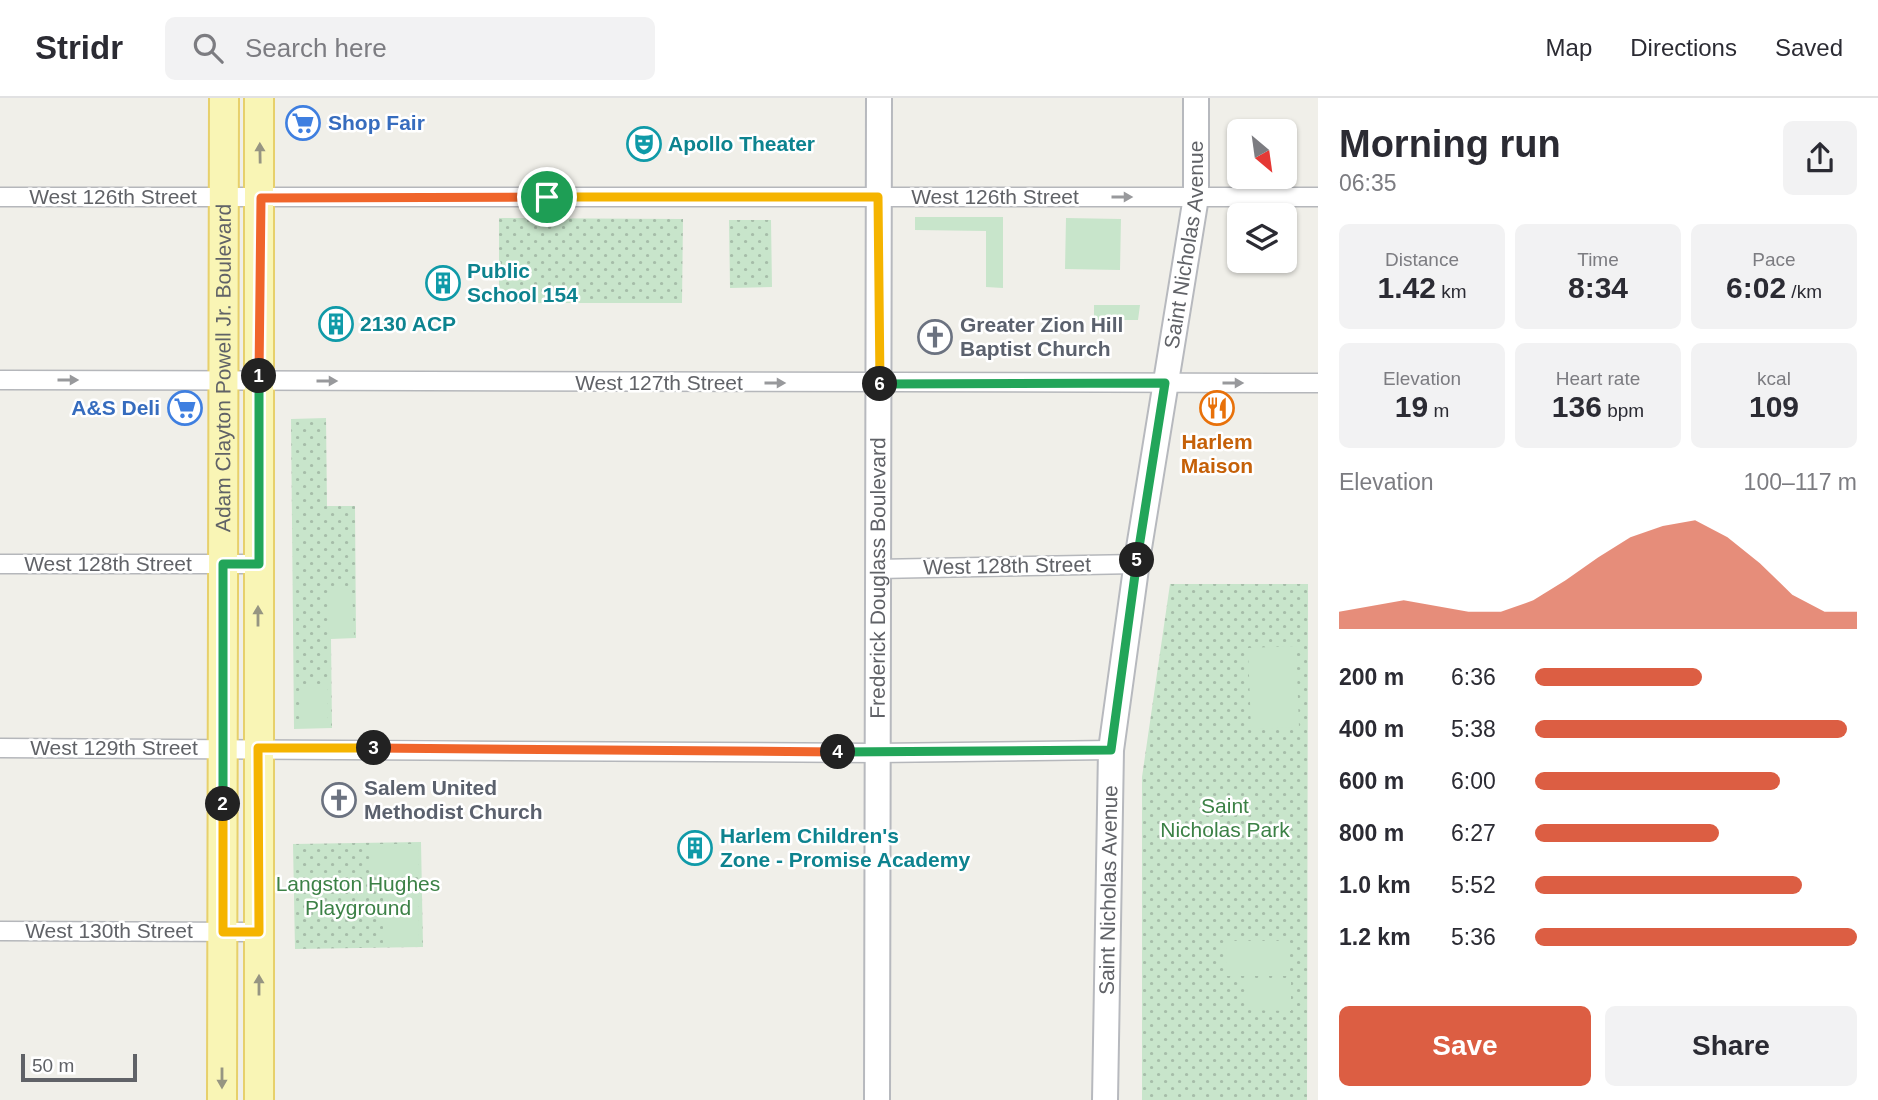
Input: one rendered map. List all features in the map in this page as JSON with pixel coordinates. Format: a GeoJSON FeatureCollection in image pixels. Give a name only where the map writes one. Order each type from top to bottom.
{"type":"FeatureCollection","features":[{"type":"Feature","properties":{"kind":"main road","name":"Adam Clayton Powell Jr. Boulevard"},"geometry":{"type":"LineString","coordinates":[[222,1100],[224,98]]}},
{"type":"Feature","properties":{"kind":"main road","name":"Adam Clayton Powell Jr. Boulevard"},"geometry":{"type":"LineString","coordinates":[[259,98],[259,1100]]}},
{"type":"Feature","properties":{"kind":"main road","name":"Frederick Douglass Boulevard"},"geometry":{"type":"LineString","coordinates":[[877,1100],[879,98]]}},
{"type":"Feature","properties":{"kind":"main road","name":"Saint Nicholas Avenue"},"geometry":{"type":"LineString","coordinates":[[1105,1100],[1111,750],[1137,564],[1196,197],[1196,98]]}},
{"type":"Feature","properties":{"kind":"street","name":"West 126th Street"},"geometry":{"type":"LineString","coordinates":[[0,197],[1318,197]]}},
{"type":"Feature","properties":{"kind":"street","name":"West 127th Street"},"geometry":{"type":"LineString","coordinates":[[0,380],[1318,383]]}},
{"type":"Feature","properties":{"kind":"street","name":"West 128th Street"},"geometry":{"type":"LineString","coordinates":[[0,564],[259,564]]}},
{"type":"Feature","properties":{"kind":"street","name":"West 128th Street"},"geometry":{"type":"LineString","coordinates":[[877,569],[1137,564]]}},
{"type":"Feature","properties":{"kind":"street","name":"West 129th Street"},"geometry":{"type":"LineString","coordinates":[[0,748],[877,752],[1111,750]]}},
{"type":"Feature","properties":{"kind":"street","name":"West 130th Street"},"geometry":{"type":"LineString","coordinates":[[0,931],[259,932]]}},
{"type":"Feature","properties":{"kind":"green space"},"geometry":{"type":"Polygon","coordinates":[[[915,217],[1003,217],[1003,288],[986,287],[986,231],[915,230],[915,217]]]}},
{"type":"Feature","properties":{"kind":"green space"},"geometry":{"type":"Polygon","coordinates":[[[499,218],[683,219],[682,303],[499,303],[499,218]]]}},
{"type":"Feature","properties":{"kind":"green space"},"geometry":{"type":"Polygon","coordinates":[[[1066,218],[1121,219],[1120,270],[1065,269],[1066,218]]]}},
{"type":"Feature","properties":{"kind":"green space"},"geometry":{"type":"Polygon","coordinates":[[[729,220],[771,220],[772,287],[730,288],[729,220]]]}},
{"type":"Feature","properties":{"kind":"green space"},"geometry":{"type":"Polygon","coordinates":[[[1094,305],[1140,305],[1138,320],[1094,320],[1094,305]]]}},
{"type":"Feature","properties":{"kind":"green space"},"geometry":{"type":"Polygon","coordinates":[[[326,418],[327,506],[355,506],[356,638],[331,639],[332,728],[294,729],[291,419],[326,418]]]}},
{"type":"Feature","properties":{"kind":"green space","name":"Saint Nicholas Park"},"geometry":{"type":"Polygon","coordinates":[[[1170,584],[1308,584],[1307,1100],[1142,1100],[1142,777],[1170,584]]]}},
{"type":"Feature","properties":{"kind":"green space"},"geometry":{"type":"Polygon","coordinates":[[[352,589],[354,635],[329,636],[328,590],[352,589]]]}},
{"type":"Feature","properties":{"kind":"green space"},"geometry":{"type":"Polygon","coordinates":[[[1296,646],[1299,727],[1251,729],[1248,648],[1296,646]]]}},
{"type":"Feature","properties":{"kind":"green space"},"geometry":{"type":"Polygon","coordinates":[[[301,684],[327,684],[327,726],[301,726],[301,684]]]}},
{"type":"Feature","properties":{"kind":"green space","name":"Langston Hughes Playground"},"geometry":{"type":"Polygon","coordinates":[[[421,842],[423,947],[295,949],[293,844],[421,842]]]}},
{"type":"Feature","properties":{"kind":"green space"},"geometry":{"type":"Polygon","coordinates":[[[371,844],[419,844],[418,876],[371,876],[371,844]]]}},
{"type":"Feature","properties":{"kind":"green space"},"geometry":{"type":"Polygon","coordinates":[[[383,891],[418,891],[419,943],[383,943],[383,891]]]}},
{"type":"Feature","properties":{"kind":"green space"},"geometry":{"type":"Polygon","coordinates":[[[1227,941],[1290,941],[1290,976],[1227,976],[1227,941]]]}},
{"type":"Feature","properties":{"kind":"green space"},"geometry":{"type":"Polygon","coordinates":[[[1246,981],[1291,981],[1291,1011],[1246,1010],[1246,981]]]}},
{"type":"Feature","properties":{"kind":"place","name":"Shop Fair"},"geometry":{"type":"Point","coordinates":[303,123]}},
{"type":"Feature","properties":{"kind":"place","name":"Apollo Theater"},"geometry":{"type":"Point","coordinates":[644,144]}},
{"type":"Feature","properties":{"kind":"place","name":"Public School 154"},"geometry":{"type":"Point","coordinates":[443,283]}},
{"type":"Feature","properties":{"kind":"place","name":"2130 ACP"},"geometry":{"type":"Point","coordinates":[336,324]}},
{"type":"Feature","properties":{"kind":"place","name":"Greater Zion Hill Baptist Church"},"geometry":{"type":"Point","coordinates":[935,337]}},
{"type":"Feature","properties":{"kind":"place","name":"A&S Deli"},"geometry":{"type":"Point","coordinates":[185,408]}},
{"type":"Feature","properties":{"kind":"place","name":"Harlem Maison"},"geometry":{"type":"Point","coordinates":[1217,408]}},
{"type":"Feature","properties":{"kind":"place","name":"Salem United Methodist Church"},"geometry":{"type":"Point","coordinates":[339,800]}},
{"type":"Feature","properties":{"kind":"place","name":"Harlem Children's Zone - Promise Academy"},"geometry":{"type":"Point","coordinates":[695,848]}},
{"type":"Feature","properties":{"kind":"route"},"geometry":{"type":"LineString","coordinates":[[547,197],[878,197],[878,384],[1165,383],[1111,750],[877,752],[258,748],[259,932],[223,932],[223,564],[259,564],[261,198],[547,197]]}}]}
